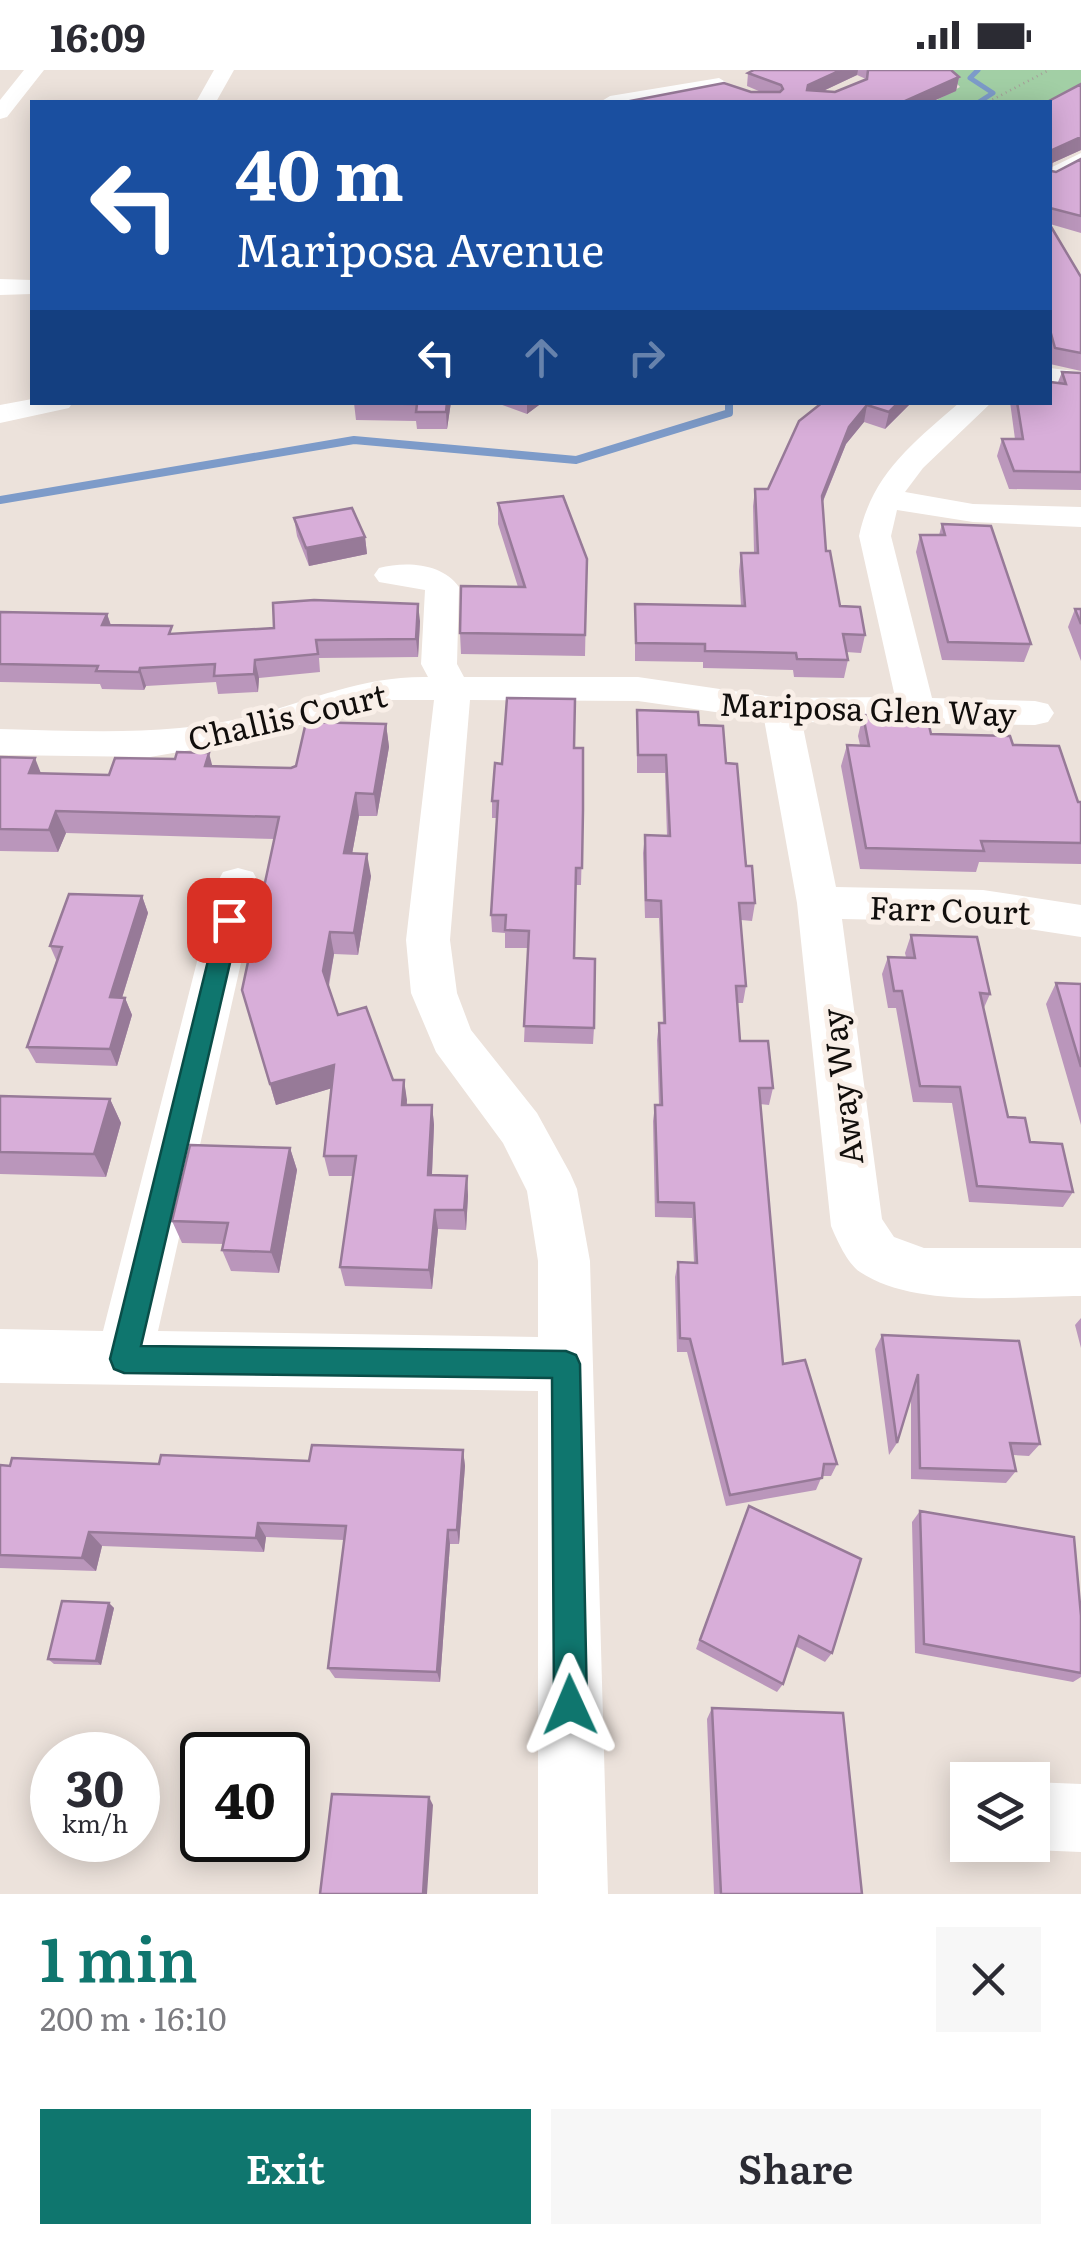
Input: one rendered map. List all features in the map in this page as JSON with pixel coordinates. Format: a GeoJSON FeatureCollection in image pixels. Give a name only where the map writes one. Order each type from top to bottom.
{"type":"FeatureCollection","features":[{"type":"Feature","properties":{"kind":"street"},"geometry":{"type":"LineString","coordinates":[[0,113],[34,70]]}},
{"type":"Feature","properties":{"kind":"street"},"geometry":{"type":"LineString","coordinates":[[207,100],[224,70]]}},
{"type":"Feature","properties":{"kind":"street"},"geometry":{"type":"LineString","coordinates":[[628,100],[728,89],[699,70]]}},
{"type":"Feature","properties":{"kind":"street"},"geometry":{"type":"LineString","coordinates":[[1052,176],[1081,159]]}},
{"type":"Feature","properties":{"kind":"street"},"geometry":{"type":"LineString","coordinates":[[0,287],[30,287]]}},
{"type":"Feature","properties":{"kind":"street"},"geometry":{"type":"LineString","coordinates":[[1052,376],[1081,380]]}},
{"type":"Feature","properties":{"kind":"street"},"geometry":{"type":"LineString","coordinates":[[0,414],[44,405]]}},
{"type":"Feature","properties":{"kind":"street"},"geometry":{"type":"LineString","coordinates":[[916,709],[875,536],[884,498],[910,464],[975,405]]}},
{"type":"Feature","properties":{"kind":"street"},"geometry":{"type":"LineString","coordinates":[[884,498],[973,513],[1081,517]]}},
{"type":"Feature","properties":{"kind":"street"},"geometry":{"type":"LineString","coordinates":[[391,575],[430,577],[442,587],[439,664],[454,690],[428,940],[434,993],[452,1039],[520,1128],[552,1190],[564,1262],[573,1894]]}},
{"type":"Feature","properties":{"kind":"street","name":"Challis Court"},"geometry":{"type":"LineString","coordinates":[[0,742],[150,744],[261,726],[342,698],[390,688],[454,690]]}},
{"type":"Feature","properties":{"kind":"street","name":"Mariposa Glen Way"},"geometry":{"type":"LineString","coordinates":[[454,690],[638,689],[782,710],[1035,713]]}},
{"type":"Feature","properties":{"kind":"street","name":"Away Way"},"geometry":{"type":"LineString","coordinates":[[782,710],[818,903],[857,1226],[876,1254],[924,1272],[1081,1272]]}},
{"type":"Feature","properties":{"kind":"street"},"geometry":{"type":"LineString","coordinates":[[124,1359],[238,883]]}},
{"type":"Feature","properties":{"kind":"street","name":"Farr Court"},"geometry":{"type":"LineString","coordinates":[[818,903],[981,906],[1046,912],[1081,921]]}},
{"type":"Feature","properties":{"kind":"street"},"geometry":{"type":"LineString","coordinates":[[0,1356],[566,1364]]}},
{"type":"Feature","properties":{"kind":"street"},"geometry":{"type":"LineString","coordinates":[[1050,1817],[1081,1818]]}},
{"type":"Feature","properties":{"kind":"path"},"geometry":{"type":"LineString","coordinates":[[993,100],[1008,94],[1026,76],[1049,70]]}},
{"type":"Feature","properties":{"kind":"green space"},"geometry":{"type":"Polygon","coordinates":[[[945,70],[1081,70],[1081,90],[1052,101],[937,100],[960,87],[945,70]]]}},
{"type":"Feature","properties":{"kind":"building"},"geometry":{"type":"Polygon","coordinates":[[[841,70],[808,85],[807,90],[835,92],[867,79],[868,70],[951,70],[959,77],[907,100],[635,100],[724,83],[751,92],[783,89],[748,73],[841,70]]]}},
{"type":"Feature","properties":{"kind":"building"},"geometry":{"type":"Polygon","coordinates":[[[1081,84],[1081,137],[1052,150],[1052,100],[1081,84]]]}},
{"type":"Feature","properties":{"kind":"building"},"geometry":{"type":"Polygon","coordinates":[[[1081,159],[1081,216],[1052,209],[1052,171],[1081,159]]]}},
{"type":"Feature","properties":{"kind":"building"},"geometry":{"type":"Polygon","coordinates":[[[1052,228],[1081,277],[1081,353],[1055,348],[1052,228]]]}},
{"type":"Feature","properties":{"kind":"building"},"geometry":{"type":"Polygon","coordinates":[[[1062,372],[1081,373],[1081,472],[1014,471],[1002,439],[1023,439],[1017,405],[1052,405],[1052,382],[1066,384],[1062,372]]]}},
{"type":"Feature","properties":{"kind":"building"},"geometry":{"type":"Polygon","coordinates":[[[417,405],[447,405],[446,412],[416,412],[417,405]]]}},
{"type":"Feature","properties":{"kind":"building"},"geometry":{"type":"Polygon","coordinates":[[[819,405],[867,405],[849,427],[822,496],[826,551],[830,551],[840,606],[860,607],[865,635],[843,634],[848,660],[797,659],[796,653],[705,651],[705,644],[636,643],[635,604],[745,606],[741,553],[758,553],[755,489],[768,489],[799,421],[819,405]]]}},
{"type":"Feature","properties":{"kind":"building"},"geometry":{"type":"Polygon","coordinates":[[[867,405],[896,405],[889,412],[867,405]]]}},
{"type":"Feature","properties":{"kind":"building"},"geometry":{"type":"Polygon","coordinates":[[[563,496],[587,559],[585,635],[460,633],[461,586],[525,587],[498,503],[563,496]]]}},
{"type":"Feature","properties":{"kind":"building"},"geometry":{"type":"Polygon","coordinates":[[[352,508],[365,537],[306,548],[294,518],[352,508]]]}},
{"type":"Feature","properties":{"kind":"building"},"geometry":{"type":"Polygon","coordinates":[[[942,524],[991,526],[1031,644],[948,642],[920,535],[945,535],[942,524]]]}},
{"type":"Feature","properties":{"kind":"building"},"geometry":{"type":"Polygon","coordinates":[[[314,600],[418,604],[416,639],[316,640],[318,654],[255,660],[254,674],[214,676],[215,664],[140,668],[139,672],[96,671],[98,666],[0,664],[0,612],[107,614],[102,625],[172,626],[169,634],[274,628],[273,603],[314,600]]]}},
{"type":"Feature","properties":{"kind":"building"},"geometry":{"type":"Polygon","coordinates":[[[507,698],[575,699],[574,748],[583,748],[583,810],[582,868],[576,868],[574,958],[595,959],[594,1028],[524,1026],[529,931],[505,930],[506,915],[491,915],[498,801],[492,801],[495,763],[502,764],[507,698]]]}},
{"type":"Feature","properties":{"kind":"building"},"geometry":{"type":"Polygon","coordinates":[[[637,710],[698,712],[699,725],[723,726],[726,763],[737,764],[746,866],[752,866],[755,903],[739,903],[746,986],[736,986],[740,1041],[768,1041],[773,1088],[759,1088],[783,1364],[805,1360],[837,1464],[824,1464],[822,1478],[730,1495],[690,1339],[680,1338],[678,1262],[697,1263],[694,1203],[658,1202],[655,1105],[662,1105],[659,1023],[665,1023],[661,901],[646,900],[645,835],[670,836],[666,755],[638,755],[637,710]]]}},
{"type":"Feature","properties":{"kind":"building"},"geometry":{"type":"Polygon","coordinates":[[[863,715],[927,717],[931,734],[1010,736],[1013,745],[1059,746],[1081,802],[1081,843],[981,841],[984,851],[866,848],[847,745],[869,746],[863,715]]]}},
{"type":"Feature","properties":{"kind":"building"},"geometry":{"type":"Polygon","coordinates":[[[306,722],[386,724],[374,794],[356,793],[344,853],[367,854],[354,933],[330,932],[323,971],[338,1015],[366,1007],[393,1080],[404,1080],[402,1105],[432,1105],[428,1175],[467,1176],[464,1210],[435,1210],[429,1270],[340,1267],[356,1156],[324,1156],[334,1065],[270,1084],[242,990],[279,817],[56,811],[49,830],[0,829],[0,757],[35,758],[29,773],[109,775],[115,758],[175,759],[177,752],[209,753],[205,766],[291,768],[296,766],[306,722]]]}},
{"type":"Feature","properties":{"kind":"building"},"geometry":{"type":"Polygon","coordinates":[[[69,894],[142,896],[110,997],[125,998],[110,1049],[27,1047],[62,947],[50,946],[69,894]]]}},
{"type":"Feature","properties":{"kind":"building"},"geometry":{"type":"Polygon","coordinates":[[[911,935],[977,937],[990,994],[980,993],[1008,1117],[1025,1118],[1030,1142],[1062,1144],[1073,1192],[977,1186],[960,1087],[920,1086],[902,991],[894,991],[888,957],[915,958],[911,935]]]}},
{"type":"Feature","properties":{"kind":"building"},"geometry":{"type":"Polygon","coordinates":[[[1056,983],[1081,984],[1081,1067],[1056,983]]]}},
{"type":"Feature","properties":{"kind":"building"},"geometry":{"type":"Polygon","coordinates":[[[0,1096],[110,1099],[94,1154],[0,1152],[0,1096]]]}},
{"type":"Feature","properties":{"kind":"building"},"geometry":{"type":"Polygon","coordinates":[[[190,1145],[290,1148],[271,1252],[222,1250],[228,1223],[172,1221],[190,1145]]]}},
{"type":"Feature","properties":{"kind":"building"},"geometry":{"type":"Polygon","coordinates":[[[882,1335],[1019,1341],[1040,1444],[1010,1443],[1016,1471],[920,1468],[918,1374],[897,1443],[882,1335]]]}},
{"type":"Feature","properties":{"kind":"building"},"geometry":{"type":"Polygon","coordinates":[[[312,1445],[463,1450],[457,1530],[448,1530],[437,1672],[328,1668],[346,1526],[258,1523],[256,1538],[89,1532],[82,1558],[0,1555],[0,1465],[10,1466],[12,1458],[159,1464],[161,1455],[309,1461],[312,1445]]]}},
{"type":"Feature","properties":{"kind":"building"},"geometry":{"type":"Polygon","coordinates":[[[749,1506],[861,1559],[832,1653],[799,1636],[783,1684],[700,1640],[749,1506]]]}},
{"type":"Feature","properties":{"kind":"building"},"geometry":{"type":"Polygon","coordinates":[[[920,1511],[1074,1537],[1081,1673],[924,1644],[920,1511]]]}},
{"type":"Feature","properties":{"kind":"building"},"geometry":{"type":"Polygon","coordinates":[[[62,1601],[109,1603],[96,1661],[48,1659],[62,1601]]]}},
{"type":"Feature","properties":{"kind":"building"},"geometry":{"type":"Polygon","coordinates":[[[712,1708],[843,1713],[862,1894],[721,1894],[712,1708]]]}},
{"type":"Feature","properties":{"kind":"building"},"geometry":{"type":"Polygon","coordinates":[[[332,1794],[429,1797],[423,1894],[320,1894],[332,1794]]]}},
{"type":"Feature","properties":{"kind":"waterway"},"geometry":{"type":"LineString","coordinates":[[978,70],[970,78],[993,93],[982,100]]}},
{"type":"Feature","properties":{"kind":"waterway"},"geometry":{"type":"LineString","coordinates":[[0,500],[354,440],[576,460],[729,413],[729,405]]}},
{"type":"Feature","properties":{"kind":"route"},"geometry":{"type":"LineString","coordinates":[[229,920],[124,1359],[566,1364],[570,1705]]}}]}
